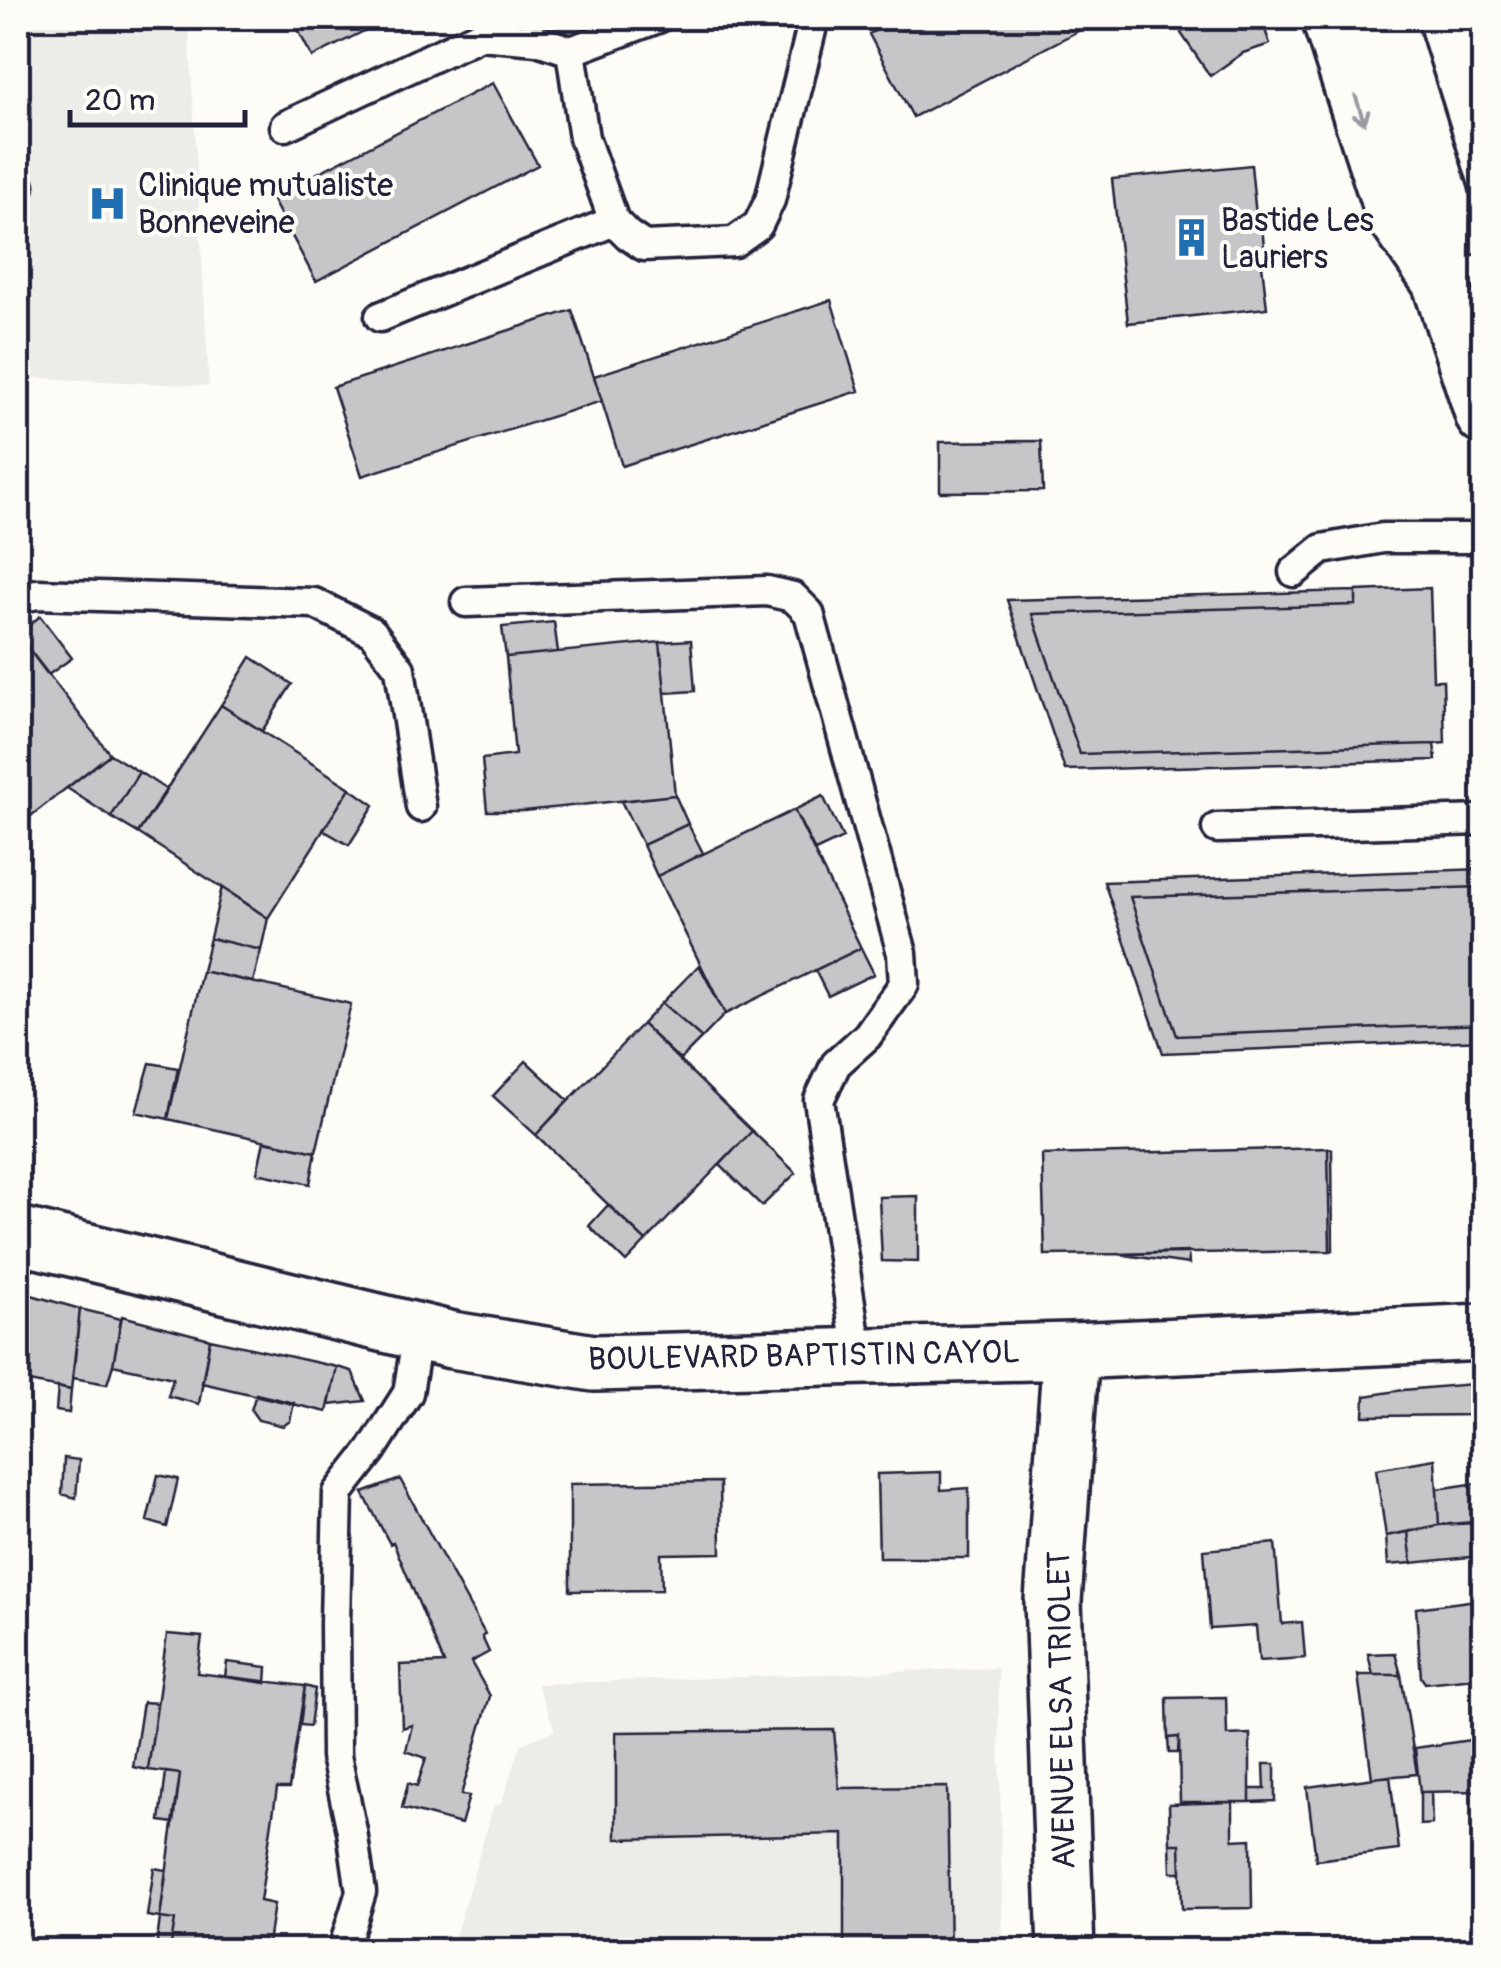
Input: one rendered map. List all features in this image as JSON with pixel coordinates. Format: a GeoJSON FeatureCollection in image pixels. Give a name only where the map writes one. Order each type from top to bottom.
{"type":"FeatureCollection","features":[{"type":"Feature","properties":{"kind":"street"},"geometry":{"type":"LineString","coordinates":[[1330,18],[1393,214],[1462,275]]}},
{"type":"Feature","properties":{"kind":"street"},"geometry":{"type":"LineString","coordinates":[[1385,18],[1462,275],[1484,416]]}},
{"type":"Feature","properties":{"kind":"street","name":"BOULEVARD BAPTISTIN CAYOL"},"geometry":{"type":"LineString","coordinates":[[18,1235],[452,1340],[594,1363],[1072,1351],[1484,1332]]}},
{"type":"Feature","properties":{"kind":"street","name":"AVENUE ELSA TRIOLET"},"geometry":{"type":"LineString","coordinates":[[1066,1950],[1053,1600],[1072,1351]]}},
{"type":"Feature","properties":{"kind":"lane"},"geometry":{"type":"LineString","coordinates":[[285,126],[480,35],[538,40],[571,51],[658,18]]}},
{"type":"Feature","properties":{"kind":"lane"},"geometry":{"type":"LineString","coordinates":[[571,51],[584,138],[614,221],[644,246],[734,242],[758,225],[770,200],[814,18]]}},
{"type":"Feature","properties":{"kind":"lane"},"geometry":{"type":"LineString","coordinates":[[380,317],[614,221]]}},
{"type":"Feature","properties":{"kind":"lane"},"geometry":{"type":"LineString","coordinates":[[1294,572],[1322,549],[1383,538],[1484,538]]}},
{"type":"Feature","properties":{"kind":"lane"},"geometry":{"type":"LineString","coordinates":[[466,602],[767,591],[793,597],[808,613],[902,952],[904,984],[867,1036],[836,1064],[819,1100],[858,1356]]}},
{"type":"Feature","properties":{"kind":"lane"},"geometry":{"type":"LineString","coordinates":[[18,598],[37,594],[314,603],[372,632],[400,668],[421,807]]}},
{"type":"Feature","properties":{"kind":"lane"},"geometry":{"type":"LineString","coordinates":[[1217,828],[1484,820]]}},
{"type":"Feature","properties":{"kind":"lane"},"geometry":{"type":"LineString","coordinates":[[343,1950],[361,1892],[336,1756],[338,1493],[408,1393],[418,1332]]}},
{"type":"Feature","properties":{"kind":"shaded area","name":"Clinique mutualiste Bonneveine"},"geometry":{"type":"Polygon","coordinates":[[[18,18],[108,18],[189,29],[209,386],[18,377],[18,18]]]}},
{"type":"Feature","properties":{"kind":"shaded area"},"geometry":{"type":"Polygon","coordinates":[[[1483,200],[1483,286],[1457,206],[1483,200]]]}},
{"type":"Feature","properties":{"kind":"shaded area"},"geometry":{"type":"Polygon","coordinates":[[[998,1668],[1003,1950],[529,1950],[454,1940],[494,1805],[501,1805],[520,1745],[555,1730],[537,1684],[998,1668]]]}},
{"type":"Feature","properties":{"kind":"building"},"geometry":{"type":"Polygon","coordinates":[[[292,18],[390,18],[312,57],[292,18]]]}},
{"type":"Feature","properties":{"kind":"building"},"geometry":{"type":"Polygon","coordinates":[[[900,18],[1103,18],[913,117],[869,34],[900,18]]]}},
{"type":"Feature","properties":{"kind":"building"},"geometry":{"type":"Polygon","coordinates":[[[1204,18],[1261,18],[1270,44],[1243,53],[1210,76],[1181,33],[1204,18]]]}},
{"type":"Feature","properties":{"kind":"building"},"geometry":{"type":"Polygon","coordinates":[[[493,83],[538,165],[316,281],[271,197],[493,83]]]}},
{"type":"Feature","properties":{"kind":"building","name":"Bastide Les Lauriers"},"geometry":{"type":"Polygon","coordinates":[[[1251,165],[1256,216],[1261,217],[1267,308],[1128,323],[1112,179],[1251,165]]]}},
{"type":"Feature","properties":{"kind":"building"},"geometry":{"type":"Polygon","coordinates":[[[831,300],[859,391],[622,466],[594,376],[831,300]]]}},
{"type":"Feature","properties":{"kind":"building"},"geometry":{"type":"Polygon","coordinates":[[[572,310],[602,401],[362,476],[333,387],[572,310]]]}},
{"type":"Feature","properties":{"kind":"building"},"geometry":{"type":"Polygon","coordinates":[[[1041,441],[1043,491],[940,492],[940,442],[1041,441]]]}},
{"type":"Feature","properties":{"kind":"building"},"geometry":{"type":"Polygon","coordinates":[[[1430,588],[1433,680],[1443,680],[1445,743],[1434,744],[1080,754],[1032,614],[1356,605],[1356,591],[1430,588]]]}},
{"type":"Feature","properties":{"kind":"building"},"geometry":{"type":"Polygon","coordinates":[[[1356,591],[1356,605],[1032,614],[1080,754],[1434,744],[1436,760],[1065,770],[1007,600],[1356,591]]]}},
{"type":"Feature","properties":{"kind":"building"},"geometry":{"type":"Polygon","coordinates":[[[40,616],[72,658],[48,675],[18,635],[40,616]]]}},
{"type":"Feature","properties":{"kind":"building"},"geometry":{"type":"Polygon","coordinates":[[[554,622],[558,652],[506,657],[502,627],[554,622]]]}},
{"type":"Feature","properties":{"kind":"building"},"geometry":{"type":"Polygon","coordinates":[[[18,635],[110,754],[18,826],[18,635]]]}},
{"type":"Feature","properties":{"kind":"building"},"geometry":{"type":"Polygon","coordinates":[[[691,640],[695,691],[665,693],[660,642],[691,640]]]}},
{"type":"Feature","properties":{"kind":"building"},"geometry":{"type":"Polygon","coordinates":[[[660,642],[675,795],[524,811],[487,811],[482,759],[515,755],[506,657],[660,642]]]}},
{"type":"Feature","properties":{"kind":"building"},"geometry":{"type":"Polygon","coordinates":[[[251,657],[292,684],[262,731],[221,705],[251,657]]]}},
{"type":"Feature","properties":{"kind":"building"},"geometry":{"type":"Polygon","coordinates":[[[221,705],[350,788],[268,918],[138,833],[221,705]]]}},
{"type":"Feature","properties":{"kind":"building"},"geometry":{"type":"Polygon","coordinates":[[[110,754],[139,772],[111,817],[67,788],[110,754]]]}},
{"type":"Feature","properties":{"kind":"building"},"geometry":{"type":"Polygon","coordinates":[[[139,772],[167,790],[138,833],[111,817],[139,772]]]}},
{"type":"Feature","properties":{"kind":"building"},"geometry":{"type":"Polygon","coordinates":[[[350,788],[374,805],[349,845],[323,830],[350,788]]]}},
{"type":"Feature","properties":{"kind":"building"},"geometry":{"type":"Polygon","coordinates":[[[675,795],[688,824],[643,845],[621,801],[675,795]]]}},
{"type":"Feature","properties":{"kind":"building"},"geometry":{"type":"Polygon","coordinates":[[[823,796],[843,838],[815,851],[794,810],[823,796]]]}},
{"type":"Feature","properties":{"kind":"building"},"geometry":{"type":"Polygon","coordinates":[[[794,810],[861,948],[725,1014],[657,876],[794,810]]]}},
{"type":"Feature","properties":{"kind":"building"},"geometry":{"type":"Polygon","coordinates":[[[688,824],[703,853],[657,876],[643,845],[688,824]]]}},
{"type":"Feature","properties":{"kind":"building"},"geometry":{"type":"Polygon","coordinates":[[[1484,869],[1484,887],[1130,897],[1177,1036],[1484,1024],[1484,1040],[1163,1053],[1104,882],[1484,869]]]}},
{"type":"Feature","properties":{"kind":"building"},"geometry":{"type":"Polygon","coordinates":[[[222,887],[268,918],[261,950],[210,938],[222,887]]]}},
{"type":"Feature","properties":{"kind":"building"},"geometry":{"type":"Polygon","coordinates":[[[1484,887],[1484,1024],[1177,1036],[1130,897],[1484,887]]]}},
{"type":"Feature","properties":{"kind":"building"},"geometry":{"type":"Polygon","coordinates":[[[210,938],[261,950],[253,982],[202,971],[210,938]]]}},
{"type":"Feature","properties":{"kind":"building"},"geometry":{"type":"Polygon","coordinates":[[[861,948],[874,974],[828,996],[815,970],[861,948]]]}},
{"type":"Feature","properties":{"kind":"building"},"geometry":{"type":"Polygon","coordinates":[[[699,965],[725,1014],[702,1038],[662,1003],[699,965]]]}},
{"type":"Feature","properties":{"kind":"building"},"geometry":{"type":"Polygon","coordinates":[[[202,971],[351,1004],[316,1152],[168,1119],[202,971]]]}},
{"type":"Feature","properties":{"kind":"building"},"geometry":{"type":"Polygon","coordinates":[[[662,1003],[702,1038],[680,1060],[642,1024],[662,1003]]]}},
{"type":"Feature","properties":{"kind":"building"},"geometry":{"type":"Polygon","coordinates":[[[642,1024],[752,1131],[646,1241],[536,1135],[642,1024]]]}},
{"type":"Feature","properties":{"kind":"building"},"geometry":{"type":"Polygon","coordinates":[[[526,1061],[568,1100],[536,1135],[493,1096],[526,1061]]]}},
{"type":"Feature","properties":{"kind":"building"},"geometry":{"type":"Polygon","coordinates":[[[150,1063],[178,1068],[168,1119],[136,1112],[150,1063]]]}},
{"type":"Feature","properties":{"kind":"building"},"geometry":{"type":"Polygon","coordinates":[[[752,1131],[796,1173],[762,1206],[720,1165],[752,1131]]]}},
{"type":"Feature","properties":{"kind":"building"},"geometry":{"type":"Polygon","coordinates":[[[264,1141],[316,1152],[310,1184],[257,1173],[264,1141]]]}},
{"type":"Feature","properties":{"kind":"building"},"geometry":{"type":"Polygon","coordinates":[[[1328,1148],[1332,1149],[1330,1251],[1328,1148]]]}},
{"type":"Feature","properties":{"kind":"building"},"geometry":{"type":"Polygon","coordinates":[[[1328,1148],[1330,1251],[1045,1255],[1042,1155],[1328,1148]]]}},
{"type":"Feature","properties":{"kind":"building"},"geometry":{"type":"Polygon","coordinates":[[[918,1196],[918,1262],[882,1261],[879,1197],[918,1196]]]}},
{"type":"Feature","properties":{"kind":"building"},"geometry":{"type":"Polygon","coordinates":[[[608,1205],[646,1241],[626,1262],[589,1226],[608,1205]]]}},
{"type":"Feature","properties":{"kind":"building"},"geometry":{"type":"Polygon","coordinates":[[[1188,1252],[1189,1264],[1117,1254],[1188,1252]]]}},
{"type":"Feature","properties":{"kind":"building"},"geometry":{"type":"Polygon","coordinates":[[[18,1292],[28,1294],[18,1356],[18,1292]]]}},
{"type":"Feature","properties":{"kind":"building"},"geometry":{"type":"Polygon","coordinates":[[[28,1294],[80,1309],[71,1390],[18,1380],[28,1294]]]}},
{"type":"Feature","properties":{"kind":"building"},"geometry":{"type":"Polygon","coordinates":[[[80,1309],[121,1319],[107,1384],[73,1378],[80,1309]]]}},
{"type":"Feature","properties":{"kind":"building"},"geometry":{"type":"Polygon","coordinates":[[[122,1316],[210,1339],[199,1404],[168,1396],[173,1378],[113,1365],[122,1316]]]}},
{"type":"Feature","properties":{"kind":"building"},"geometry":{"type":"Polygon","coordinates":[[[210,1339],[337,1367],[327,1412],[202,1383],[210,1339]]]}},
{"type":"Feature","properties":{"kind":"building"},"geometry":{"type":"Polygon","coordinates":[[[337,1367],[352,1371],[365,1401],[329,1405],[337,1367]]]}},
{"type":"Feature","properties":{"kind":"building"},"geometry":{"type":"Polygon","coordinates":[[[1484,1383],[1484,1415],[1364,1416],[1365,1396],[1484,1383]]]}},
{"type":"Feature","properties":{"kind":"building"},"geometry":{"type":"Polygon","coordinates":[[[58,1387],[71,1390],[69,1413],[56,1411],[58,1387]]]}},
{"type":"Feature","properties":{"kind":"building"},"geometry":{"type":"Polygon","coordinates":[[[256,1394],[294,1403],[290,1421],[283,1426],[258,1420],[251,1410],[256,1394]]]}},
{"type":"Feature","properties":{"kind":"building"},"geometry":{"type":"Polygon","coordinates":[[[64,1458],[79,1460],[76,1498],[62,1494],[64,1458]]]}},
{"type":"Feature","properties":{"kind":"building"},"geometry":{"type":"Polygon","coordinates":[[[1435,1459],[1439,1525],[1386,1536],[1376,1469],[1435,1459]]]}},
{"type":"Feature","properties":{"kind":"building"},"geometry":{"type":"Polygon","coordinates":[[[941,1472],[941,1490],[969,1488],[969,1558],[879,1558],[877,1474],[941,1472]]]}},
{"type":"Feature","properties":{"kind":"building"},"geometry":{"type":"Polygon","coordinates":[[[158,1475],[178,1479],[167,1527],[147,1521],[158,1475]]]}},
{"type":"Feature","properties":{"kind":"building"},"geometry":{"type":"Polygon","coordinates":[[[400,1479],[485,1634],[482,1637],[489,1652],[471,1662],[490,1696],[461,1795],[469,1796],[461,1824],[402,1808],[408,1783],[417,1786],[426,1758],[406,1751],[412,1725],[402,1728],[400,1665],[444,1663],[393,1542],[390,1544],[363,1493],[400,1479]]]}},
{"type":"Feature","properties":{"kind":"building"},"geometry":{"type":"Polygon","coordinates":[[[720,1482],[721,1553],[661,1554],[662,1590],[570,1591],[570,1484],[720,1482]]]}},
{"type":"Feature","properties":{"kind":"building"},"geometry":{"type":"Polygon","coordinates":[[[1484,1482],[1484,1521],[1439,1525],[1437,1489],[1484,1482]]]}},
{"type":"Feature","properties":{"kind":"building"},"geometry":{"type":"Polygon","coordinates":[[[1476,1523],[1480,1556],[1412,1563],[1408,1532],[1476,1523]]]}},
{"type":"Feature","properties":{"kind":"building"},"geometry":{"type":"Polygon","coordinates":[[[1408,1532],[1412,1563],[1388,1565],[1386,1536],[1408,1532]]]}},
{"type":"Feature","properties":{"kind":"building"},"geometry":{"type":"Polygon","coordinates":[[[1275,1543],[1282,1624],[1302,1622],[1305,1658],[1259,1661],[1256,1626],[1210,1629],[1204,1550],[1275,1543]]]}},
{"type":"Feature","properties":{"kind":"building"},"geometry":{"type":"Polygon","coordinates":[[[1484,1599],[1484,1677],[1425,1683],[1421,1677],[1416,1608],[1484,1599]]]}},
{"type":"Feature","properties":{"kind":"building"},"geometry":{"type":"Polygon","coordinates":[[[167,1634],[202,1637],[197,1673],[305,1686],[289,1788],[277,1788],[260,1901],[274,1904],[267,1950],[170,1950],[175,1920],[160,1918],[180,1774],[148,1770],[167,1634]]]}},
{"type":"Feature","properties":{"kind":"building"},"geometry":{"type":"Polygon","coordinates":[[[1395,1653],[1401,1675],[1373,1675],[1368,1654],[1395,1653]]]}},
{"type":"Feature","properties":{"kind":"building"},"geometry":{"type":"Polygon","coordinates":[[[227,1662],[267,1667],[266,1683],[225,1677],[227,1662]]]}},
{"type":"Feature","properties":{"kind":"building"},"geometry":{"type":"Polygon","coordinates":[[[1358,1675],[1401,1675],[1417,1774],[1372,1778],[1358,1675]]]}},
{"type":"Feature","properties":{"kind":"building"},"geometry":{"type":"Polygon","coordinates":[[[305,1686],[315,1689],[310,1726],[300,1725],[305,1686]]]}},
{"type":"Feature","properties":{"kind":"building"},"geometry":{"type":"Polygon","coordinates":[[[1226,1697],[1227,1735],[1250,1734],[1250,1802],[1180,1802],[1179,1737],[1168,1738],[1167,1698],[1226,1697]]]}},
{"type":"Feature","properties":{"kind":"building"},"geometry":{"type":"Polygon","coordinates":[[[143,1702],[157,1703],[148,1770],[133,1767],[143,1702]]]}},
{"type":"Feature","properties":{"kind":"building"},"geometry":{"type":"Polygon","coordinates":[[[834,1730],[839,1788],[947,1787],[950,1950],[844,1950],[844,1834],[616,1839],[616,1732],[834,1730]]]}},
{"type":"Feature","properties":{"kind":"building"},"geometry":{"type":"Polygon","coordinates":[[[1179,1737],[1178,1753],[1169,1753],[1168,1738],[1179,1737]]]}},
{"type":"Feature","properties":{"kind":"building"},"geometry":{"type":"Polygon","coordinates":[[[1484,1738],[1484,1788],[1420,1792],[1415,1748],[1484,1738]]]}},
{"type":"Feature","properties":{"kind":"building"},"geometry":{"type":"Polygon","coordinates":[[[1264,1764],[1275,1764],[1275,1801],[1250,1802],[1250,1789],[1265,1789],[1264,1764]]]}},
{"type":"Feature","properties":{"kind":"building"},"geometry":{"type":"Polygon","coordinates":[[[166,1772],[180,1774],[174,1823],[160,1821],[166,1772]]]}},
{"type":"Feature","properties":{"kind":"building"},"geometry":{"type":"Polygon","coordinates":[[[1390,1776],[1399,1850],[1316,1860],[1307,1787],[1390,1776]]]}},
{"type":"Feature","properties":{"kind":"building"},"geometry":{"type":"Polygon","coordinates":[[[1484,1788],[1484,1841],[1477,1842],[1477,1791],[1484,1788]]]}},
{"type":"Feature","properties":{"kind":"building"},"geometry":{"type":"Polygon","coordinates":[[[1420,1792],[1431,1792],[1432,1824],[1420,1825],[1420,1792]]]}},
{"type":"Feature","properties":{"kind":"building"},"geometry":{"type":"Polygon","coordinates":[[[1233,1802],[1233,1840],[1251,1839],[1252,1908],[1182,1909],[1180,1844],[1170,1844],[1169,1804],[1233,1802]]]}},
{"type":"Feature","properties":{"kind":"building"},"geometry":{"type":"Polygon","coordinates":[[[1170,1844],[1180,1844],[1181,1872],[1171,1872],[1170,1844]]]}},
{"type":"Feature","properties":{"kind":"building"},"geometry":{"type":"Polygon","coordinates":[[[154,1868],[166,1870],[160,1918],[147,1916],[154,1868]]]}},
{"type":"Feature","properties":{"kind":"building"},"geometry":{"type":"Polygon","coordinates":[[[160,1918],[175,1920],[170,1950],[156,1950],[160,1918]]]}},
{"type":"Feature","properties":{"kind":"place","name":"Clinique mutualiste Bonneveine"},"geometry":{"type":"Point","coordinates":[108,203]}},
{"type":"Feature","properties":{"kind":"place","name":"Bastide Les Lauriers"},"geometry":{"type":"Point","coordinates":[1191,238]}}]}
